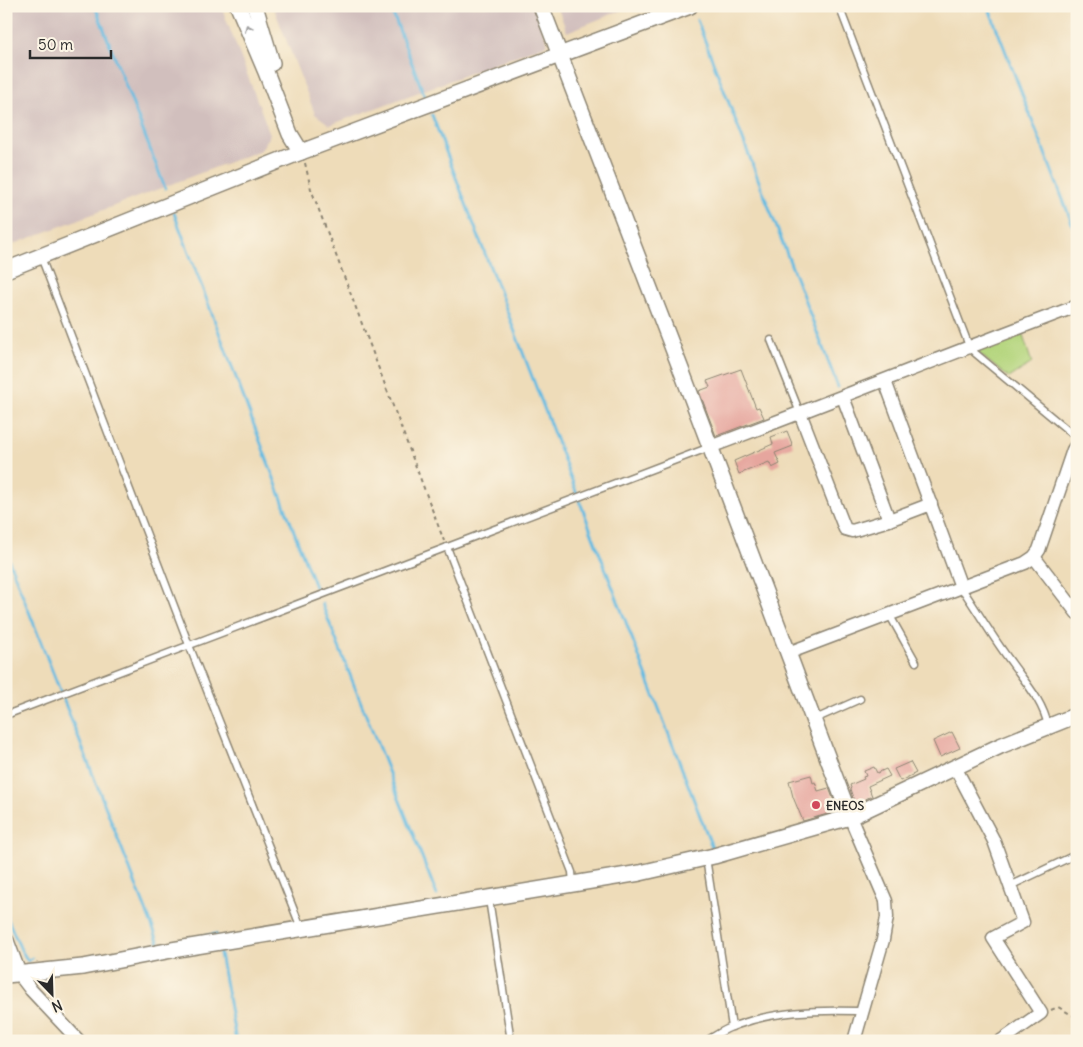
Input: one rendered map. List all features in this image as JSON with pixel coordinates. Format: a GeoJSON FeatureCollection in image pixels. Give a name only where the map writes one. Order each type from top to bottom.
{"type":"FeatureCollection","features":[{"type":"Feature","properties":{"kind":"street"},"geometry":{"type":"LineString","coordinates":[[238,6],[290,134],[302,152]]}},
{"type":"Feature","properties":{"kind":"street"},"geometry":{"type":"LineString","coordinates":[[255,6],[274,72],[302,152]]}},
{"type":"Feature","properties":{"kind":"street"},"geometry":{"type":"LineString","coordinates":[[541,6],[850,817],[886,901],[887,917],[883,940],[854,1041]]}},
{"type":"Feature","properties":{"kind":"street"},"geometry":{"type":"LineString","coordinates":[[6,270],[302,152],[690,6]]}},
{"type":"Feature","properties":{"kind":"street"},"geometry":{"type":"LineString","coordinates":[[710,447],[1077,306]]}},
{"type":"Feature","properties":{"kind":"street"},"geometry":{"type":"LineString","coordinates":[[885,380],[961,587]]}},
{"type":"Feature","properties":{"kind":"street"},"geometry":{"type":"LineString","coordinates":[[843,397],[889,520]]}},
{"type":"Feature","properties":{"kind":"street"},"geometry":{"type":"LineString","coordinates":[[800,413],[845,529],[852,531],[932,504]]}},
{"type":"Feature","properties":{"kind":"street"},"geometry":{"type":"LineString","coordinates":[[788,653],[1025,563],[1034,557],[1039,550],[1073,450],[1077,444]]}},
{"type":"Feature","properties":{"kind":"street"},"geometry":{"type":"LineString","coordinates":[[1034,557],[1077,613]]}},
{"type":"Feature","properties":{"kind":"street"},"geometry":{"type":"LineString","coordinates":[[12,974],[83,967],[172,950],[640,873],[706,858],[850,817],[1000,746],[1077,715]]}},
{"type":"Feature","properties":{"kind":"street"},"geometry":{"type":"LineString","coordinates":[[955,767],[994,841],[1022,922],[993,938],[1041,1013],[1001,1041]]}},
{"type":"Feature","properties":{"kind":"street"},"geometry":{"type":"LineString","coordinates":[[6,941],[12,974],[31,990],[79,1041]]}},
{"type":"Feature","properties":{"kind":"lane"},"geometry":{"type":"LineString","coordinates":[[839,6],[970,346],[975,354],[1077,438]]}},
{"type":"Feature","properties":{"kind":"lane"},"geometry":{"type":"LineString","coordinates":[[41,256],[189,645],[301,929]]}},
{"type":"Feature","properties":{"kind":"lane"},"geometry":{"type":"LineString","coordinates":[[771,340],[800,413]]}},
{"type":"Feature","properties":{"kind":"lane"},"geometry":{"type":"LineString","coordinates":[[6,715],[710,447]]}},
{"type":"Feature","properties":{"kind":"lane"},"geometry":{"type":"LineString","coordinates":[[447,547],[572,872],[574,883]]}},
{"type":"Feature","properties":{"kind":"lane"},"geometry":{"type":"LineString","coordinates":[[961,587],[1034,693],[1048,727]]}},
{"type":"Feature","properties":{"kind":"lane"},"geometry":{"type":"LineString","coordinates":[[889,614],[916,662]]}},
{"type":"Feature","properties":{"kind":"lane"},"geometry":{"type":"LineString","coordinates":[[813,720],[860,700]]}},
{"type":"Feature","properties":{"kind":"lane"},"geometry":{"type":"LineString","coordinates":[[1010,886],[1077,854]]}},
{"type":"Feature","properties":{"kind":"lane"},"geometry":{"type":"LineString","coordinates":[[706,858],[732,1027]]}},
{"type":"Feature","properties":{"kind":"lane"},"geometry":{"type":"LineString","coordinates":[[490,897],[511,1041]]}},
{"type":"Feature","properties":{"kind":"lane"},"geometry":{"type":"LineString","coordinates":[[706,1041],[732,1027],[772,1016],[804,1011],[856,1010],[862,1012]]}},
{"type":"Feature","properties":{"kind":"path"},"geometry":{"type":"LineString","coordinates":[[302,152],[312,189],[447,547]]}},
{"type":"Feature","properties":{"kind":"path"},"geometry":{"type":"LineString","coordinates":[[1041,1013],[1058,1007],[1077,1018]]}},
{"type":"Feature","properties":{"kind":"shaded area"},"geometry":{"type":"Polygon","coordinates":[[[6,6],[221,6],[270,134],[261,150],[6,247],[6,6]]]}},
{"type":"Feature","properties":{"kind":"shaded area"},"geometry":{"type":"Polygon","coordinates":[[[273,6],[534,6],[548,44],[330,125],[315,114],[273,6]]]}},
{"type":"Feature","properties":{"kind":"shaded area"},"geometry":{"type":"Polygon","coordinates":[[[557,6],[632,6],[567,32],[557,6]]]}},
{"type":"Feature","properties":{"kind":"green space"},"geometry":{"type":"Polygon","coordinates":[[[1022,333],[1032,363],[1009,378],[978,353],[979,349],[1022,333]]]}},
{"type":"Feature","properties":{"kind":"building"},"geometry":{"type":"Polygon","coordinates":[[[741,369],[756,408],[759,407],[764,418],[716,436],[699,391],[710,387],[707,381],[741,369]]]}},
{"type":"Feature","properties":{"kind":"building"},"geometry":{"type":"Polygon","coordinates":[[[787,431],[793,446],[775,453],[780,464],[772,468],[769,462],[739,474],[734,461],[773,444],[771,437],[787,431]]]}},
{"type":"Feature","properties":{"kind":"building"},"geometry":{"type":"Polygon","coordinates":[[[952,732],[960,748],[940,757],[933,741],[952,732]]]}},
{"type":"Feature","properties":{"kind":"building"},"geometry":{"type":"Polygon","coordinates":[[[910,762],[916,773],[900,781],[894,769],[910,762]]]}},
{"type":"Feature","properties":{"kind":"building"},"geometry":{"type":"Polygon","coordinates":[[[874,767],[877,773],[886,769],[890,776],[868,786],[872,796],[855,804],[850,785],[864,779],[863,777],[866,776],[864,771],[874,767]]]}},
{"type":"Feature","properties":{"kind":"building","name":"ENEOS"},"geometry":{"type":"Polygon","coordinates":[[[811,775],[818,791],[829,788],[838,811],[803,821],[793,797],[789,781],[811,775]]]}},
{"type":"Feature","properties":{"kind":"waterway"},"geometry":{"type":"LineString","coordinates":[[95,6],[165,188]]}},
{"type":"Feature","properties":{"kind":"waterway"},"geometry":{"type":"LineString","coordinates":[[390,6],[425,97]]}},
{"type":"Feature","properties":{"kind":"waterway"},"geometry":{"type":"LineString","coordinates":[[988,6],[1077,236]]}},
{"type":"Feature","properties":{"kind":"waterway"},"geometry":{"type":"LineString","coordinates":[[697,20],[838,387]]}},
{"type":"Feature","properties":{"kind":"waterway"},"geometry":{"type":"LineString","coordinates":[[432,115],[713,850]]}},
{"type":"Feature","properties":{"kind":"waterway"},"geometry":{"type":"LineString","coordinates":[[174,213],[315,587]]}},
{"type":"Feature","properties":{"kind":"waterway"},"geometry":{"type":"LineString","coordinates":[[6,553],[160,946]]}},
{"type":"Feature","properties":{"kind":"waterway"},"geometry":{"type":"LineString","coordinates":[[322,604],[437,895]]}},
{"type":"Feature","properties":{"kind":"waterway"},"geometry":{"type":"LineString","coordinates":[[6,915],[21,950],[28,961],[32,958]]}},
{"type":"Feature","properties":{"kind":"waterway"},"geometry":{"type":"LineString","coordinates":[[186,940],[216,934],[217,939]]}},
{"type":"Feature","properties":{"kind":"waterway"},"geometry":{"type":"LineString","coordinates":[[219,948],[236,1041]]}},
{"type":"Feature","properties":{"kind":"place","name":"ENEOS"},"geometry":{"type":"Point","coordinates":[816,805]}}]}
